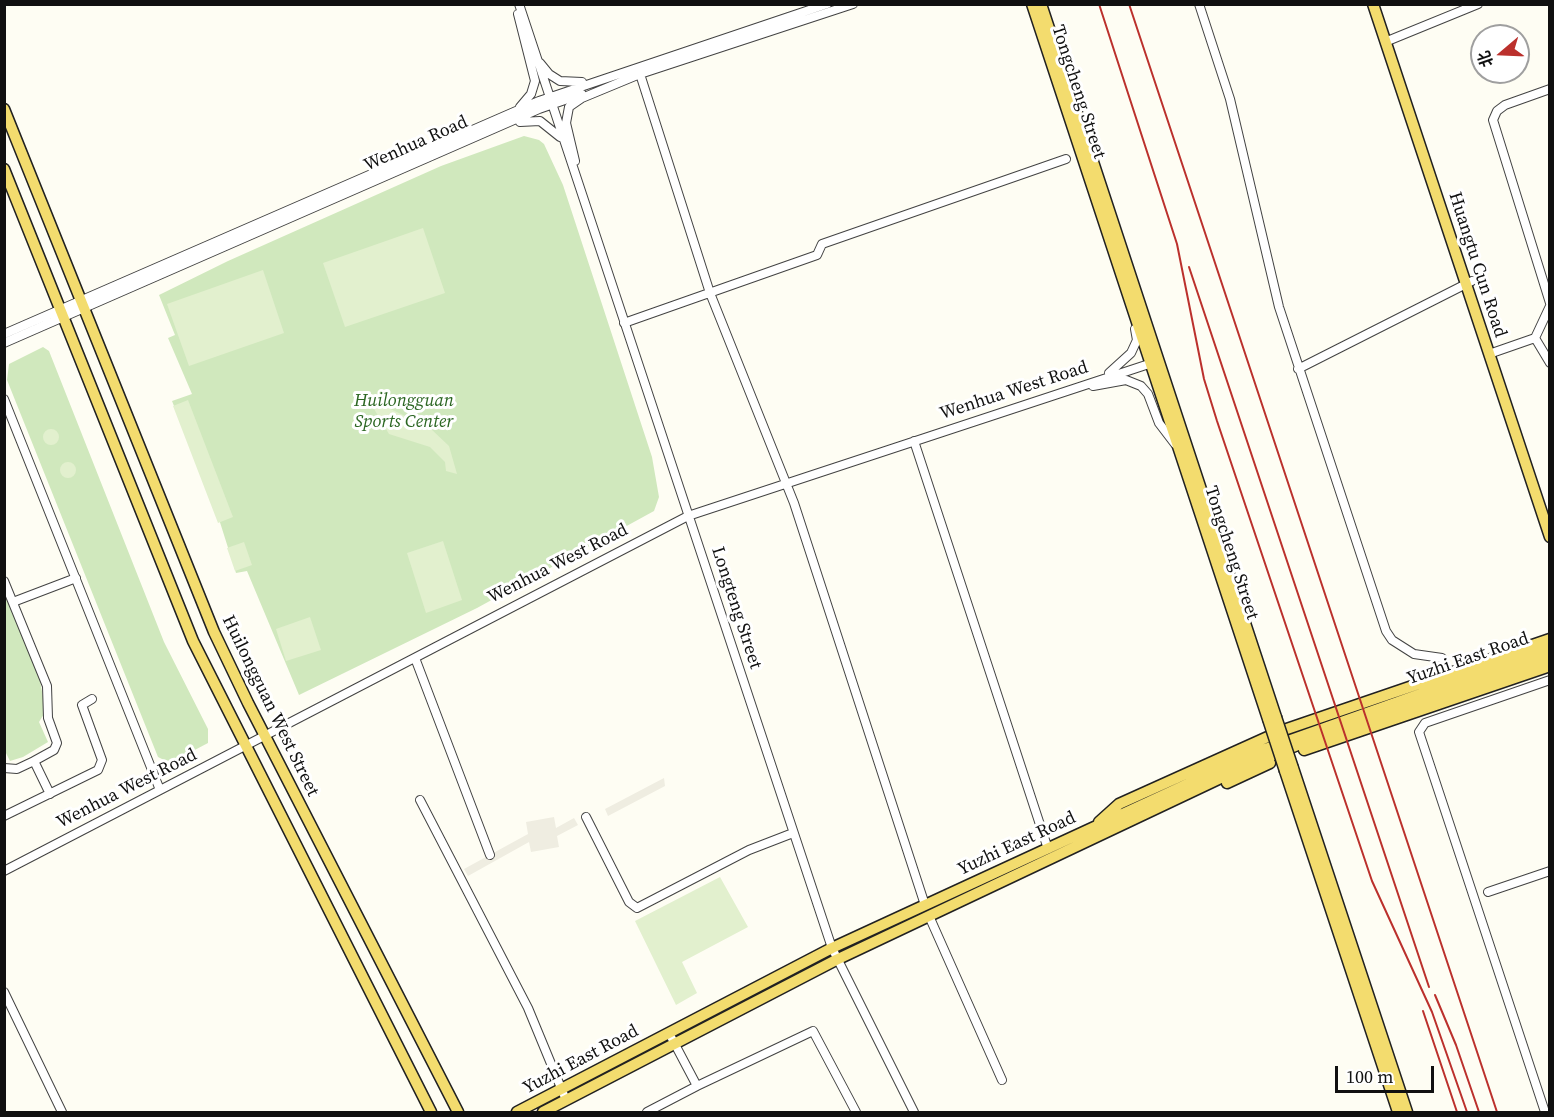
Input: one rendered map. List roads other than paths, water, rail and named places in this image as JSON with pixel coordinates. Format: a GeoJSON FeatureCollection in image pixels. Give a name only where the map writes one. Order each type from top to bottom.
{"type":"FeatureCollection","features":[{"type":"Feature","properties":{"kind":"main road","name":"Tongcheng Street"},"geometry":{"type":"LineString","coordinates":[[1030,4],[1117,262],[1154,362],[1182,457],[1272,718]]}},
{"type":"Feature","properties":{"kind":"main road","name":"Tongcheng Street"},"geometry":{"type":"LineString","coordinates":[[1041,4],[1154,362],[1289,769],[1407,1113]]}},
{"type":"Feature","properties":{"kind":"main road","name":"Huangtu Cun Road"},"geometry":{"type":"LineString","coordinates":[[1373,4],[1389,40],[1550,537]]}},
{"type":"Feature","properties":{"kind":"main road","name":"Huangtu Cun Road"},"geometry":{"type":"LineString","coordinates":[[1381,4],[1389,40]]}},
{"type":"Feature","properties":{"kind":"main road","name":"Huilongguan West Street"},"geometry":{"type":"LineString","coordinates":[[4,109],[203,606],[264,736],[455,1110]]}},
{"type":"Feature","properties":{"kind":"main road"},"geometry":{"type":"LineString","coordinates":[[4,169],[189,632],[431,1113]]}},
{"type":"Feature","properties":{"kind":"main road","name":"Huangtu Cun Road"},"geometry":{"type":"LineString","coordinates":[[1492,353],[1550,514]]}},
{"type":"Feature","properties":{"kind":"main road"},"geometry":{"type":"LineString","coordinates":[[1089,835],[1119,804],[1268,736],[1550,639]]}},
{"type":"Feature","properties":{"kind":"main road","name":"Yuzhi East Road"},"geometry":{"type":"LineString","coordinates":[[517,1113],[832,948],[927,911],[1284,740],[1550,648]]}},
{"type":"Feature","properties":{"kind":"main road","name":"Yuzhi East Road"},"geometry":{"type":"LineString","coordinates":[[543,1113],[1048,849],[1089,835],[1281,751],[1550,657]]}},
{"type":"Feature","properties":{"kind":"main road"},"geometry":{"type":"LineString","coordinates":[[1089,835],[1129,828],[1290,755],[1550,666]]}},
{"type":"Feature","properties":{"kind":"main road","name":"Tongcheng Street"},"geometry":{"type":"LineString","coordinates":[[1289,769],[1398,1113]]}},
{"type":"Feature","properties":{"kind":"street"},"geometry":{"type":"LineString","coordinates":[[518,4],[532,43],[545,69],[563,82],[584,81],[639,71]]}},
{"type":"Feature","properties":{"kind":"street"},"geometry":{"type":"LineString","coordinates":[[501,118],[522,105],[535,86],[535,76],[520,30],[518,4]]}},
{"type":"Feature","properties":{"kind":"street","name":"Wenhua Road"},"geometry":{"type":"LineString","coordinates":[[639,71],[828,4]]}},
{"type":"Feature","properties":{"kind":"street","name":"Wenhua Road"},"geometry":{"type":"LineString","coordinates":[[4,343],[83,304],[501,118],[639,71],[853,4]]}},
{"type":"Feature","properties":{"kind":"street"},"geometry":{"type":"LineString","coordinates":[[1199,4],[1230,99],[1268,267],[1298,369],[1386,631],[1392,640],[1414,654],[1442,658]]}},
{"type":"Feature","properties":{"kind":"street"},"geometry":{"type":"LineString","coordinates":[[1389,40],[1478,4]]}},
{"type":"Feature","properties":{"kind":"street","name":"Longteng Street"},"geometry":{"type":"LineString","coordinates":[[532,43],[836,960],[914,1113]]}},
{"type":"Feature","properties":{"kind":"street"},"geometry":{"type":"LineString","coordinates":[[579,187],[566,126],[568,110],[579,99],[639,71]]}},
{"type":"Feature","properties":{"kind":"street"},"geometry":{"type":"LineString","coordinates":[[639,71],[710,293],[786,483],[927,911],[1002,1080]]}},
{"type":"Feature","properties":{"kind":"street"},"geometry":{"type":"LineString","coordinates":[[1492,353],[1535,338],[1550,304],[1493,120],[1497,111],[1505,105],[1550,89]]}},
{"type":"Feature","properties":{"kind":"street","name":"Wenhua Road"},"geometry":{"type":"LineString","coordinates":[[83,304],[457,145],[551,100]]}},
{"type":"Feature","properties":{"kind":"street"},"geometry":{"type":"LineString","coordinates":[[457,145],[525,120],[537,120],[556,132],[573,168]]}},
{"type":"Feature","properties":{"kind":"street"},"geometry":{"type":"LineString","coordinates":[[624,323],[817,255],[822,244],[1066,159]]}},
{"type":"Feature","properties":{"kind":"street"},"geometry":{"type":"LineString","coordinates":[[1088,384],[1123,363],[1134,350],[1137,340],[1117,262]]}},
{"type":"Feature","properties":{"kind":"street"},"geometry":{"type":"LineString","coordinates":[[1298,369],[1469,282]]}},
{"type":"Feature","properties":{"kind":"street","name":"Wenhua Road"},"geometry":{"type":"LineString","coordinates":[[4,334],[62,314]]}},
{"type":"Feature","properties":{"kind":"street"},"geometry":{"type":"LineString","coordinates":[[1535,338],[1550,363]]}},
{"type":"Feature","properties":{"kind":"street","name":"Wenhua West Road"},"geometry":{"type":"LineString","coordinates":[[4,871],[688,516],[1154,362]]}},
{"type":"Feature","properties":{"kind":"street"},"geometry":{"type":"LineString","coordinates":[[1066,391],[1121,381],[1139,384],[1148,394],[1158,423],[1182,457]]}},
{"type":"Feature","properties":{"kind":"street"},"geometry":{"type":"LineString","coordinates":[[4,399],[160,790]]}},
{"type":"Feature","properties":{"kind":"street"},"geometry":{"type":"LineString","coordinates":[[914,441],[1048,849]]}},
{"type":"Feature","properties":{"kind":"street"},"geometry":{"type":"LineString","coordinates":[[13,602],[76,578]]}},
{"type":"Feature","properties":{"kind":"street"},"geometry":{"type":"LineString","coordinates":[[4,581],[47,686],[48,718],[57,743],[54,750],[34,761],[16,769],[4,768]]}},
{"type":"Feature","properties":{"kind":"street"},"geometry":{"type":"LineString","coordinates":[[415,658],[490,855]]}},
{"type":"Feature","properties":{"kind":"street"},"geometry":{"type":"LineString","coordinates":[[1545,1113],[1419,732],[1425,723],[1550,680]]}},
{"type":"Feature","properties":{"kind":"street"},"geometry":{"type":"LineString","coordinates":[[4,816],[98,770],[102,760],[81,705],[92,699]]}},
{"type":"Feature","properties":{"kind":"street"},"geometry":{"type":"LineString","coordinates":[[34,761],[50,794]]}},
{"type":"Feature","properties":{"kind":"street"},"geometry":{"type":"LineString","coordinates":[[420,800],[528,1008],[566,1100]]}},
{"type":"Feature","properties":{"kind":"street"},"geometry":{"type":"LineString","coordinates":[[586,817],[629,902],[637,908],[749,850],[794,834]]}},
{"type":"Feature","properties":{"kind":"street"},"geometry":{"type":"LineString","coordinates":[[1488,892],[1550,870]]}},
{"type":"Feature","properties":{"kind":"street"},"geometry":{"type":"LineString","coordinates":[[4,992],[62,1113]]}},
{"type":"Feature","properties":{"kind":"street"},"geometry":{"type":"LineString","coordinates":[[647,1113],[813,1030],[856,1113]]}},
{"type":"Feature","properties":{"kind":"street"},"geometry":{"type":"LineString","coordinates":[[669,1033],[697,1086]]}},
{"type":"Feature","properties":{"kind":"street"},"geometry":{"type":"LineString","coordinates":[[1374,1040],[1392,1113]]}},
{"type":"Feature","properties":{"kind":"railway"},"geometry":{"type":"LineString","coordinates":[[1099,4],[1177,244],[1204,379],[1217,421],[1372,881],[1432,1012],[1467,1112]]}},
{"type":"Feature","properties":{"kind":"railway"},"geometry":{"type":"LineString","coordinates":[[1129,4],[1497,1112]]}},
{"type":"Feature","properties":{"kind":"railway"},"geometry":{"type":"LineString","coordinates":[[1189,267],[1429,987]]}},
{"type":"Feature","properties":{"kind":"railway"},"geometry":{"type":"LineString","coordinates":[[1435,995],[1456,1045],[1479,1112]]}},
{"type":"Feature","properties":{"kind":"railway"},"geometry":{"type":"LineString","coordinates":[[1423,1011],[1457,1112]]}},
{"type":"Feature","properties":{"kind":"park label","name":"Huilongguan Sports Center"},"geometry":{"type":"Point","coordinates":[404,411]}}]}
